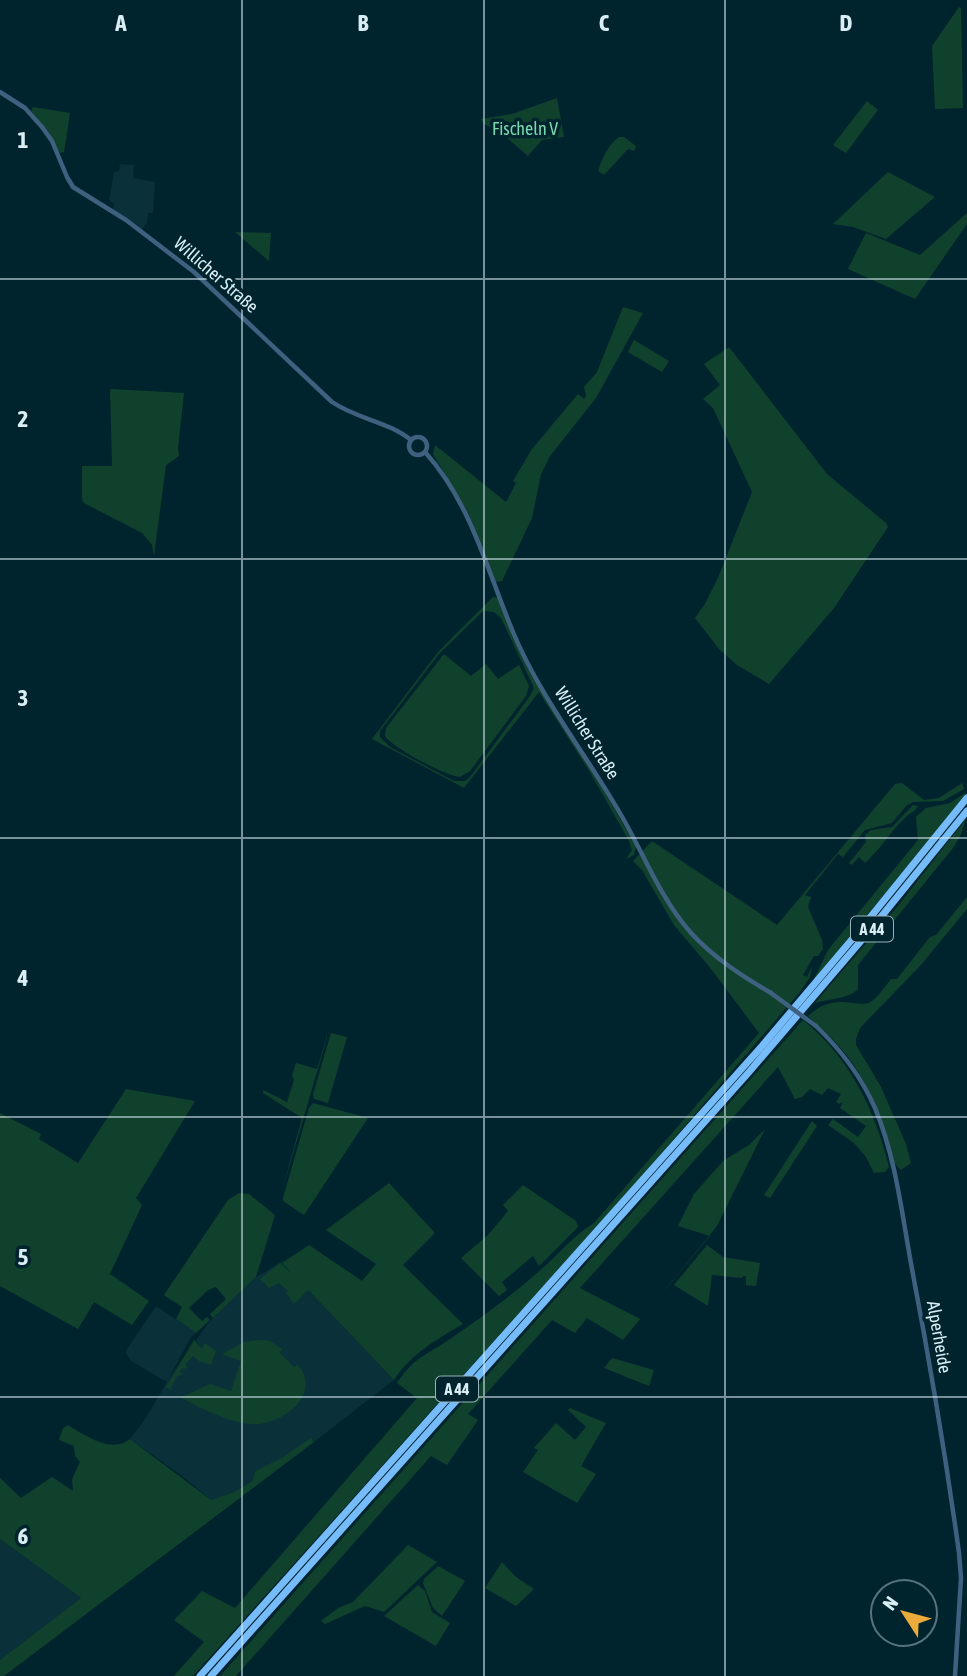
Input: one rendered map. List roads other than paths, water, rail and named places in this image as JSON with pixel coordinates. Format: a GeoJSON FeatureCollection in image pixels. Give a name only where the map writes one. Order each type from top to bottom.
{"type":"FeatureCollection","features":[{"type":"Feature","properties":{"kind":"highway","name":"A 44"},"geometry":{"type":"LineString","coordinates":[[200,1676],[730,1083],[853,939],[967,799]]}},
{"type":"Feature","properties":{"kind":"highway","name":"A 44"},"geometry":{"type":"LineString","coordinates":[[211,1676],[741,1081],[872,928],[967,811]]}},
{"type":"Feature","properties":{"kind":"street","name":"Willicher Straße"},"geometry":{"type":"LineString","coordinates":[[0,92],[25,108],[47,134],[73,187],[126,220],[194,272],[332,402],[387,425],[411,440]]}},
{"type":"Feature","properties":{"kind":"street"},"geometry":{"type":"LineString","coordinates":[[418,436],[425,439],[428,445],[425,452],[418,455],[411,452],[411,440],[418,436]]}},
{"type":"Feature","properties":{"kind":"street","name":"Willicher Straße"},"geometry":{"type":"LineString","coordinates":[[425,452],[444,475],[467,514],[512,632],[529,666],[622,816],[666,901],[683,924],[710,952],[816,1026]]}},
{"type":"Feature","properties":{"kind":"street","name":"Alperheide"},"geometry":{"type":"LineString","coordinates":[[816,1026],[845,1056],[865,1088],[882,1128],[896,1181],[932,1380],[959,1553],[961,1577],[955,1676]]}},
{"type":"Feature","properties":{"kind":"park label","name":"Fischeln V"},"geometry":{"type":"Point","coordinates":[525,129]}}]}
